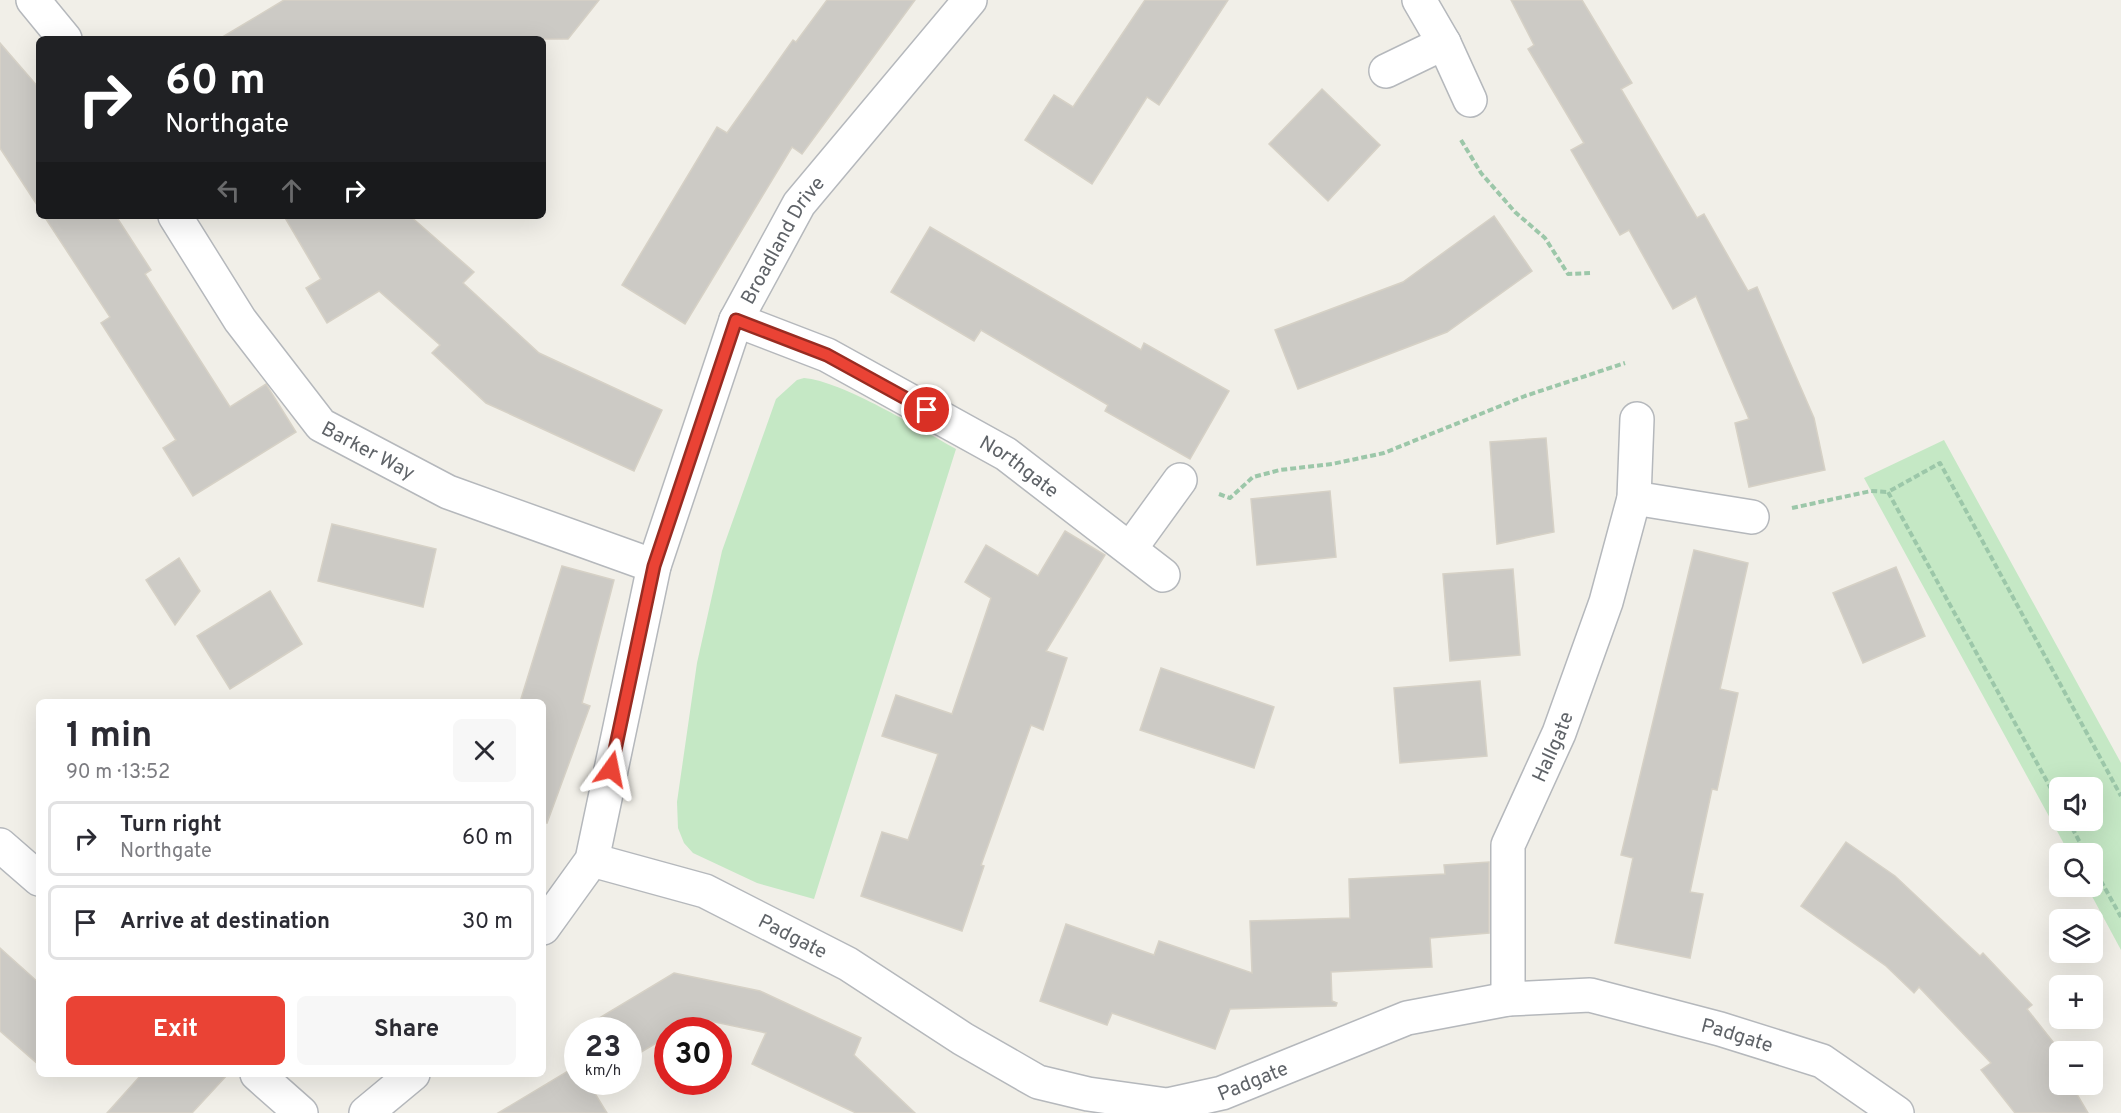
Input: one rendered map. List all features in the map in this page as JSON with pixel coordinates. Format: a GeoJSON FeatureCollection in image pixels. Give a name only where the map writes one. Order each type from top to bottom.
{"type":"FeatureCollection","features":[{"type":"Feature","properties":{"kind":"street"},"geometry":{"type":"LineString","coordinates":[[33,0],[63,36]]}},
{"type":"Feature","properties":{"kind":"street","name":"Broadland Drive"},"geometry":{"type":"LineString","coordinates":[[546,924],[592,860],[654,566],[736,320],[799,204],[970,0]]}},
{"type":"Feature","properties":{"kind":"street"},"geometry":{"type":"LineString","coordinates":[[1419,0],[1444,44],[1470,100]]}},
{"type":"Feature","properties":{"kind":"street"},"geometry":{"type":"LineString","coordinates":[[1386,71],[1444,44]]}},
{"type":"Feature","properties":{"kind":"street","name":"Barker Way"},"geometry":{"type":"LineString","coordinates":[[177,219],[240,320],[321,425],[448,492],[654,566]]}},
{"type":"Feature","properties":{"kind":"street","name":"Northgate"},"geometry":{"type":"LineString","coordinates":[[736,320],[827,355],[1006,454],[1163,575]]}},
{"type":"Feature","properties":{"kind":"street","name":"Hallgate"},"geometry":{"type":"LineString","coordinates":[[1508,999],[1508,845],[1559,733],[1606,602],[1634,498],[1637,419]]}},
{"type":"Feature","properties":{"kind":"street"},"geometry":{"type":"LineString","coordinates":[[1130,549],[1180,480]]}},
{"type":"Feature","properties":{"kind":"street"},"geometry":{"type":"LineString","coordinates":[[1634,498],[1752,517]]}},
{"type":"Feature","properties":{"kind":"street"},"geometry":{"type":"LineString","coordinates":[[0,844],[36,876]]}},
{"type":"Feature","properties":{"kind":"street","name":"Padgate"},"geometry":{"type":"LineString","coordinates":[[592,860],[705,891],[848,964],[963,1039],[1038,1082],[1088,1094],[1167,1105],[1222,1093],[1407,1018],[1508,999],[1590,995],[1720,1029],[1822,1061],[1897,1113]]}},
{"type":"Feature","properties":{"kind":"street"},"geometry":{"type":"LineString","coordinates":[[260,1077],[301,1113]]}},
{"type":"Feature","properties":{"kind":"street"},"geometry":{"type":"LineString","coordinates":[[366,1113],[409,1077]]}},
{"type":"Feature","properties":{"kind":"path"},"geometry":{"type":"LineString","coordinates":[[1470,100],[1448,118],[1481,173],[1515,212],[1545,238],[1568,274],[1590,273]]}},
{"type":"Feature","properties":{"kind":"path"},"geometry":{"type":"LineString","coordinates":[[1180,480],[1230,498],[1253,477],[1280,470],[1332,464],[1383,453],[1525,396],[1625,363]]}},
{"type":"Feature","properties":{"kind":"path"},"geometry":{"type":"LineString","coordinates":[[1752,517],[1871,491],[1888,492],[1940,463],[2121,796]]}},
{"type":"Feature","properties":{"kind":"path"},"geometry":{"type":"LineString","coordinates":[[1888,492],[2049,785]]}},
{"type":"Feature","properties":{"kind":"path"},"geometry":{"type":"LineString","coordinates":[[2103,885],[2121,917]]}},
{"type":"Feature","properties":{"kind":"green space"},"geometry":{"type":"Polygon","coordinates":[[[804,378],[820,381],[859,397],[956,449],[814,899],[757,883],[693,853],[684,843],[678,828],[677,802],[697,663],[722,551],[776,399],[797,380],[804,378]]]}},
{"type":"Feature","properties":{"kind":"green space"},"geometry":{"type":"Polygon","coordinates":[[[1944,440],[2121,763],[2121,950],[2103,917],[2103,909],[2099,909],[2092,897],[2103,897],[2103,843],[2064,843],[2057,831],[2103,831],[2103,777],[2049,777],[2049,816],[1864,478],[1944,440]]]}},
{"type":"Feature","properties":{"kind":"building"},"geometry":{"type":"Polygon","coordinates":[[[284,0],[599,0],[568,39],[546,39],[546,36],[224,36],[284,0]]]}},
{"type":"Feature","properties":{"kind":"building"},"geometry":{"type":"Polygon","coordinates":[[[827,0],[915,0],[802,154],[792,147],[685,324],[622,285],[717,127],[727,133],[793,40],[796,42],[827,0]]]}},
{"type":"Feature","properties":{"kind":"building"},"geometry":{"type":"Polygon","coordinates":[[[1145,0],[1228,0],[1159,105],[1147,97],[1092,184],[1025,140],[1054,95],[1073,107],[1145,0]]]}},
{"type":"Feature","properties":{"kind":"building"},"geometry":{"type":"Polygon","coordinates":[[[1511,0],[1582,0],[1632,83],[1621,89],[1697,218],[1704,214],[1748,291],[1757,287],[1814,418],[1825,470],[1749,487],[1735,423],[1749,419],[1696,296],[1673,309],[1629,230],[1620,235],[1571,150],[1584,143],[1528,49],[1534,45],[1511,0]]]}},
{"type":"Feature","properties":{"kind":"building"},"geometry":{"type":"Polygon","coordinates":[[[0,43],[36,85],[36,203],[0,148],[0,43]]]}},
{"type":"Feature","properties":{"kind":"building"},"geometry":{"type":"Polygon","coordinates":[[[1322,89],[1380,145],[1328,201],[1269,144],[1322,89]]]}},
{"type":"Feature","properties":{"kind":"building"},"geometry":{"type":"Polygon","coordinates":[[[1494,216],[1532,271],[1447,332],[1298,389],[1275,330],[1403,282],[1494,216]]]}},
{"type":"Feature","properties":{"kind":"building"},"geometry":{"type":"Polygon","coordinates":[[[46,219],[118,219],[151,270],[145,274],[230,407],[266,384],[296,432],[193,496],[163,448],[176,440],[101,323],[110,317],[46,219]]]}},
{"type":"Feature","properties":{"kind":"building"},"geometry":{"type":"Polygon","coordinates":[[[286,219],[413,219],[474,272],[463,283],[539,353],[662,410],[634,471],[486,403],[432,353],[440,345],[379,291],[327,323],[306,288],[321,279],[286,219]]]}},
{"type":"Feature","properties":{"kind":"building"},"geometry":{"type":"Polygon","coordinates":[[[930,227],[1141,350],[1144,343],[1229,391],[1190,459],[1105,411],[1108,405],[981,330],[974,341],[891,292],[930,227]]]}},
{"type":"Feature","properties":{"kind":"building"},"geometry":{"type":"Polygon","coordinates":[[[1546,438],[1554,532],[1497,544],[1490,442],[1546,438]]]}},
{"type":"Feature","properties":{"kind":"building"},"geometry":{"type":"Polygon","coordinates":[[[1330,491],[1336,557],[1257,565],[1251,499],[1330,491]]]}},
{"type":"Feature","properties":{"kind":"building"},"geometry":{"type":"Polygon","coordinates":[[[332,524],[436,549],[423,607],[318,581],[332,524]]]}},
{"type":"Feature","properties":{"kind":"building"},"geometry":{"type":"Polygon","coordinates":[[[1065,531],[1105,555],[1046,651],[1067,658],[1043,730],[1031,725],[981,865],[984,866],[962,931],[861,896],[882,832],[908,840],[938,754],[882,736],[896,695],[952,714],[991,598],[965,582],[986,545],[1038,576],[1065,531]]]}},
{"type":"Feature","properties":{"kind":"building"},"geometry":{"type":"Polygon","coordinates":[[[1694,550],[1748,563],[1720,689],[1738,693],[1717,790],[1712,789],[1690,892],[1703,894],[1690,958],[1615,943],[1633,858],[1621,855],[1694,550]]]}},
{"type":"Feature","properties":{"kind":"building"},"geometry":{"type":"Polygon","coordinates":[[[179,558],[200,591],[175,625],[146,580],[179,558]]]}},
{"type":"Feature","properties":{"kind":"building"},"geometry":{"type":"Polygon","coordinates":[[[562,566],[614,580],[582,703],[590,706],[547,823],[546,699],[521,699],[562,566]]]}},
{"type":"Feature","properties":{"kind":"building"},"geometry":{"type":"Polygon","coordinates":[[[1896,567],[1925,636],[1863,663],[1833,593],[1896,567]]]}},
{"type":"Feature","properties":{"kind":"building"},"geometry":{"type":"Polygon","coordinates":[[[1513,569],[1520,655],[1450,661],[1443,574],[1513,569]]]}},
{"type":"Feature","properties":{"kind":"building"},"geometry":{"type":"Polygon","coordinates":[[[270,591],[302,644],[230,689],[197,636],[270,591]]]}},
{"type":"Feature","properties":{"kind":"building"},"geometry":{"type":"Polygon","coordinates":[[[1161,668],[1274,707],[1254,768],[1140,730],[1161,668]]]}},
{"type":"Feature","properties":{"kind":"building"},"geometry":{"type":"Polygon","coordinates":[[[1480,681],[1487,756],[1400,763],[1394,688],[1480,681]]]}},
{"type":"Feature","properties":{"kind":"building"},"geometry":{"type":"Polygon","coordinates":[[[1846,842],[1895,876],[1980,956],[1983,953],[2032,1005],[2027,1009],[2052,1041],[2049,1041],[2049,1095],[2077,1095],[2088,1113],[2015,1113],[1981,1070],[1991,1063],[1919,987],[1914,993],[1886,966],[1801,906],[1846,842]]]}},
{"type":"Feature","properties":{"kind":"building"},"geometry":{"type":"Polygon","coordinates":[[[1489,862],[1489,933],[1430,938],[1432,967],[1331,972],[1332,1001],[1337,1003],[1336,1006],[1230,1009],[1215,1049],[1112,1013],[1107,1025],[1040,1001],[1066,924],[1154,955],[1159,941],[1252,973],[1250,921],[1350,918],[1349,879],[1445,874],[1444,865],[1489,862]]]}},
{"type":"Feature","properties":{"kind":"building"},"geometry":{"type":"Polygon","coordinates":[[[0,948],[36,980],[36,1062],[0,1031],[0,948]]]}},
{"type":"Feature","properties":{"kind":"building"},"geometry":{"type":"Polygon","coordinates":[[[674,973],[760,991],[861,1038],[854,1055],[915,1113],[856,1113],[752,1064],[766,1033],[732,1026],[732,1017],[654,1017],[654,1044],[642,1052],[642,1017],[601,1017],[674,973]]]}},
{"type":"Feature","properties":{"kind":"building"},"geometry":{"type":"Polygon","coordinates":[[[564,1073],[564,1095],[596,1095],[607,1113],[498,1113],[564,1073]]]}},
{"type":"Feature","properties":{"kind":"building"},"geometry":{"type":"Polygon","coordinates":[[[139,1077],[225,1077],[192,1113],[107,1113],[139,1077]]]}},
{"type":"Feature","properties":{"kind":"route"},"geometry":{"type":"LineString","coordinates":[[611,769],[654,566],[736,320],[827,355],[927,410]]}}]}
